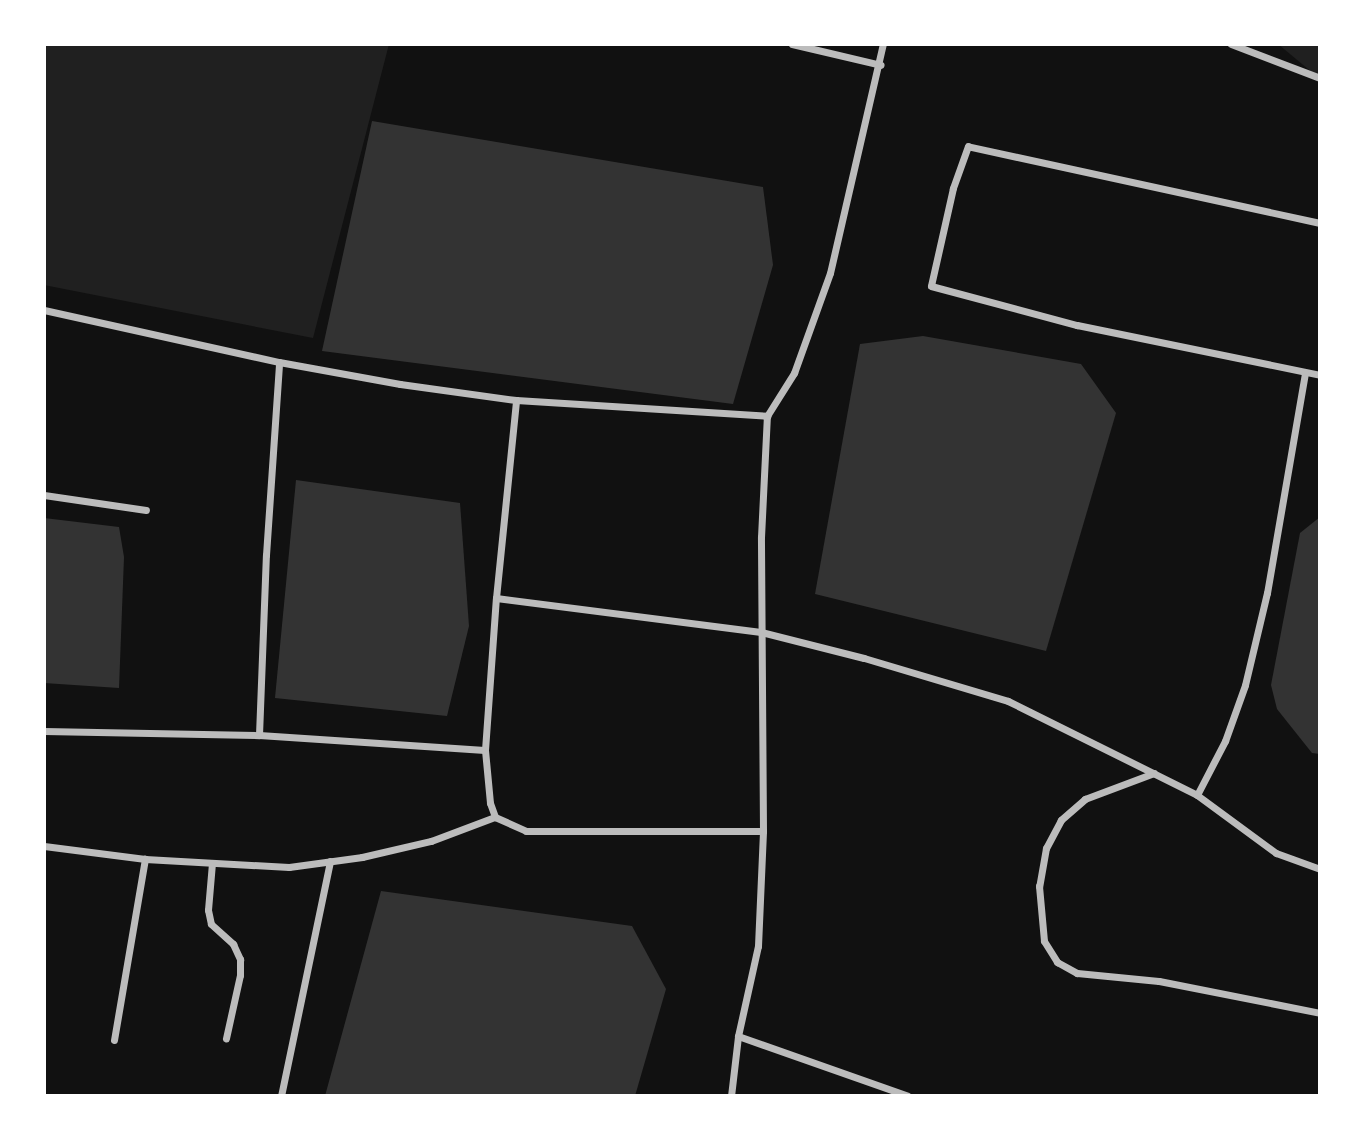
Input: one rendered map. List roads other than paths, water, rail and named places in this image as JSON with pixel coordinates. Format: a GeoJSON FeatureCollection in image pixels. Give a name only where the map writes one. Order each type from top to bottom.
{"type":"FeatureCollection","features":[{"type":"Feature","properties":{"kind":"street"},"geometry":{"type":"LineString","coordinates":[[792,44],[881,65]]}},
{"type":"Feature","properties":{"kind":"street"},"geometry":{"type":"LineString","coordinates":[[731,1096],[738,1036],[758,946],[762,831],[761,537],[768,416],[794,373],[831,273],[881,65],[883,44]]}},
{"type":"Feature","properties":{"kind":"street"},"geometry":{"type":"LineString","coordinates":[[1231,44],[1320,78]]}},
{"type":"Feature","properties":{"kind":"street"},"geometry":{"type":"LineString","coordinates":[[1320,223],[968,146],[953,188],[931,286],[1077,324],[1320,375]]}},
{"type":"Feature","properties":{"kind":"street"},"geometry":{"type":"LineString","coordinates":[[44,310],[279,362],[516,400],[768,416]]}},
{"type":"Feature","properties":{"kind":"street"},"geometry":{"type":"LineString","coordinates":[[260,735],[266,555],[279,362]]}},
{"type":"Feature","properties":{"kind":"street"},"geometry":{"type":"LineString","coordinates":[[1197,795],[1224,741],[1245,685],[1267,593],[1304,373]]}},
{"type":"Feature","properties":{"kind":"street"},"geometry":{"type":"LineString","coordinates":[[495,817],[490,803],[485,750],[496,598],[516,400]]}},
{"type":"Feature","properties":{"kind":"street"},"geometry":{"type":"LineString","coordinates":[[44,495],[146,510]]}},
{"type":"Feature","properties":{"kind":"street"},"geometry":{"type":"LineString","coordinates":[[496,598],[761,632],[864,658],[1008,701],[1197,795],[1276,853],[1320,869]]}},
{"type":"Feature","properties":{"kind":"street"},"geometry":{"type":"LineString","coordinates":[[44,731],[260,735],[485,750]]}},
{"type":"Feature","properties":{"kind":"street"},"geometry":{"type":"LineString","coordinates":[[1154,773],[1085,799],[1061,820],[1046,848],[1039,886],[1044,941],[1057,962],[1077,973],[1159,981],[1320,1013]]}},
{"type":"Feature","properties":{"kind":"street"},"geometry":{"type":"LineString","coordinates":[[44,846],[145,859],[289,867],[431,841],[495,817],[526,831],[762,831]]}},
{"type":"Feature","properties":{"kind":"street"},"geometry":{"type":"LineString","coordinates":[[114,1040],[145,859]]}},
{"type":"Feature","properties":{"kind":"street"},"geometry":{"type":"LineString","coordinates":[[281,1096],[330,861]]}},
{"type":"Feature","properties":{"kind":"street"},"geometry":{"type":"LineString","coordinates":[[212,863],[208,910],[211,924],[233,944],[240,959],[240,975],[226,1038]]}},
{"type":"Feature","properties":{"kind":"street"},"geometry":{"type":"LineString","coordinates":[[738,1036],[908,1096]]}}]}
